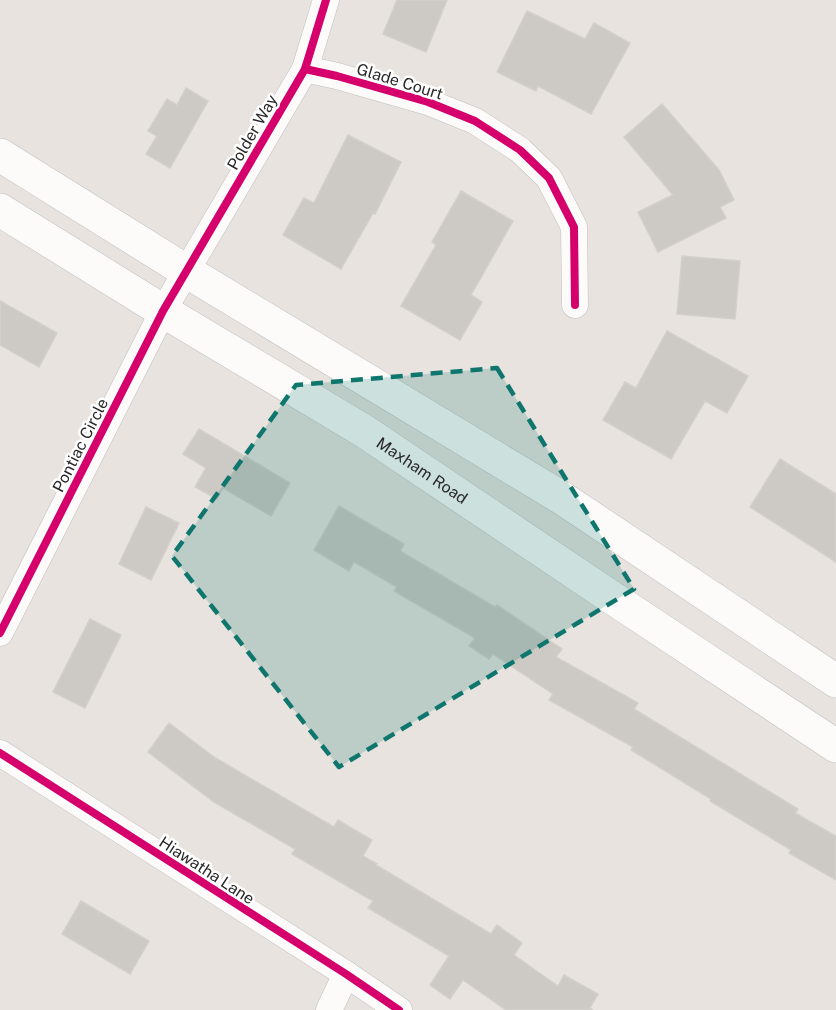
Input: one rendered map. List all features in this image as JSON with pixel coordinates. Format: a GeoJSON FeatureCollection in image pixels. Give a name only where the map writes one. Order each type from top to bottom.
{"type":"FeatureCollection","features":[{"type":"Feature","properties":{"kind":"main road"},"geometry":{"type":"LineString","coordinates":[[0,155],[186,271],[562,498],[836,681]]}},
{"type":"Feature","properties":{"kind":"main road","name":"Maxham Road"},"geometry":{"type":"LineString","coordinates":[[0,210],[364,431],[836,746]]}},
{"type":"Feature","properties":{"kind":"street","name":"Polder Way"},"geometry":{"type":"LineString","coordinates":[[186,271],[305,69],[326,0]]}},
{"type":"Feature","properties":{"kind":"street","name":"Glade Court"},"geometry":{"type":"LineString","coordinates":[[305,69],[428,102],[475,121],[520,150],[549,178],[574,227],[575,305]]}},
{"type":"Feature","properties":{"kind":"street","name":"Pontiac Circle"},"geometry":{"type":"LineString","coordinates":[[0,633],[163,311],[186,271]]}},
{"type":"Feature","properties":{"kind":"street","name":"Hiawatha Lane"},"geometry":{"type":"LineString","coordinates":[[0,753],[399,1010]]}},
{"type":"Feature","properties":{"kind":"street"},"geometry":{"type":"LineString","coordinates":[[329,1010],[346,974]]}},
{"type":"Feature","properties":{"kind":"highlighted area"},"geometry":{"type":"Polygon","coordinates":[[[497,368],[634,589],[339,767],[172,556],[296,385],[497,368]]]}},
{"type":"Feature","properties":{"kind":"building"},"geometry":{"type":"Polygon","coordinates":[[[397,0],[447,0],[426,52],[383,34],[397,0]]]}},
{"type":"Feature","properties":{"kind":"building"},"geometry":{"type":"Polygon","coordinates":[[[527,11],[585,39],[594,23],[630,43],[591,114],[538,86],[536,91],[497,72],[527,11]]]}},
{"type":"Feature","properties":{"kind":"building"},"geometry":{"type":"Polygon","coordinates":[[[186,88],[208,101],[170,168],[146,154],[157,136],[148,131],[167,99],[177,105],[186,88]]]}},
{"type":"Feature","properties":{"kind":"building"},"geometry":{"type":"Polygon","coordinates":[[[662,104],[719,170],[734,200],[720,207],[726,218],[658,252],[638,212],[673,195],[624,137],[662,104]]]}},
{"type":"Feature","properties":{"kind":"building"},"geometry":{"type":"Polygon","coordinates":[[[348,135],[401,162],[375,214],[373,213],[341,269],[283,235],[304,198],[314,203],[348,135]]]}},
{"type":"Feature","properties":{"kind":"building"},"geometry":{"type":"Polygon","coordinates":[[[461,191],[513,221],[471,295],[482,302],[460,340],[401,306],[436,245],[432,242],[461,191]]]}},
{"type":"Feature","properties":{"kind":"building"},"geometry":{"type":"Polygon","coordinates":[[[682,256],[740,261],[735,319],[677,314],[682,256]]]}},
{"type":"Feature","properties":{"kind":"building"},"geometry":{"type":"Polygon","coordinates":[[[0,301],[57,333],[39,367],[0,345],[0,301]]]}},
{"type":"Feature","properties":{"kind":"building"},"geometry":{"type":"Polygon","coordinates":[[[667,331],[748,376],[727,413],[705,401],[671,459],[603,420],[625,382],[636,388],[667,331]]]}},
{"type":"Feature","properties":{"kind":"building"},"geometry":{"type":"Polygon","coordinates":[[[199,429],[290,483],[271,516],[223,488],[217,499],[195,487],[206,468],[183,454],[199,429]]]}},
{"type":"Feature","properties":{"kind":"building"},"geometry":{"type":"Polygon","coordinates":[[[780,459],[836,494],[836,562],[750,507],[780,459]]]}},
{"type":"Feature","properties":{"kind":"building"},"geometry":{"type":"Polygon","coordinates":[[[339,506],[404,544],[400,551],[495,607],[497,605],[562,649],[556,657],[638,703],[634,709],[798,809],[795,813],[836,836],[836,880],[789,853],[791,850],[631,750],[633,747],[549,700],[553,694],[493,654],[489,659],[469,646],[475,638],[394,591],[397,587],[354,562],[349,571],[314,550],[339,506]]]}},
{"type":"Feature","properties":{"kind":"building"},"geometry":{"type":"Polygon","coordinates":[[[146,507],[179,523],[151,580],[119,564],[146,507]]]}},
{"type":"Feature","properties":{"kind":"building"},"geometry":{"type":"Polygon","coordinates":[[[90,619],[121,635],[85,708],[53,692],[90,619]]]}},
{"type":"Feature","properties":{"kind":"building"},"geometry":{"type":"Polygon","coordinates":[[[169,723],[214,757],[334,827],[338,820],[372,840],[363,856],[491,934],[497,925],[522,943],[514,955],[558,986],[564,975],[598,994],[590,1008],[593,1010],[506,1010],[463,980],[450,999],[430,985],[449,956],[368,908],[373,901],[292,854],[295,849],[214,802],[148,752],[169,723]]]}},
{"type":"Feature","properties":{"kind":"building"},"geometry":{"type":"Polygon","coordinates":[[[81,901],[149,941],[130,974],[62,934],[81,901]]]}},
{"type":"Feature","properties":{"kind":"cycle path"},"geometry":{"type":"LineString","coordinates":[[0,633],[163,311],[305,69],[326,0]]}},
{"type":"Feature","properties":{"kind":"cycle path"},"geometry":{"type":"LineString","coordinates":[[305,69],[428,102],[475,121],[520,150],[549,178],[574,227],[575,305]]}},
{"type":"Feature","properties":{"kind":"cycle path"},"geometry":{"type":"LineString","coordinates":[[0,753],[399,1010]]}}]}
